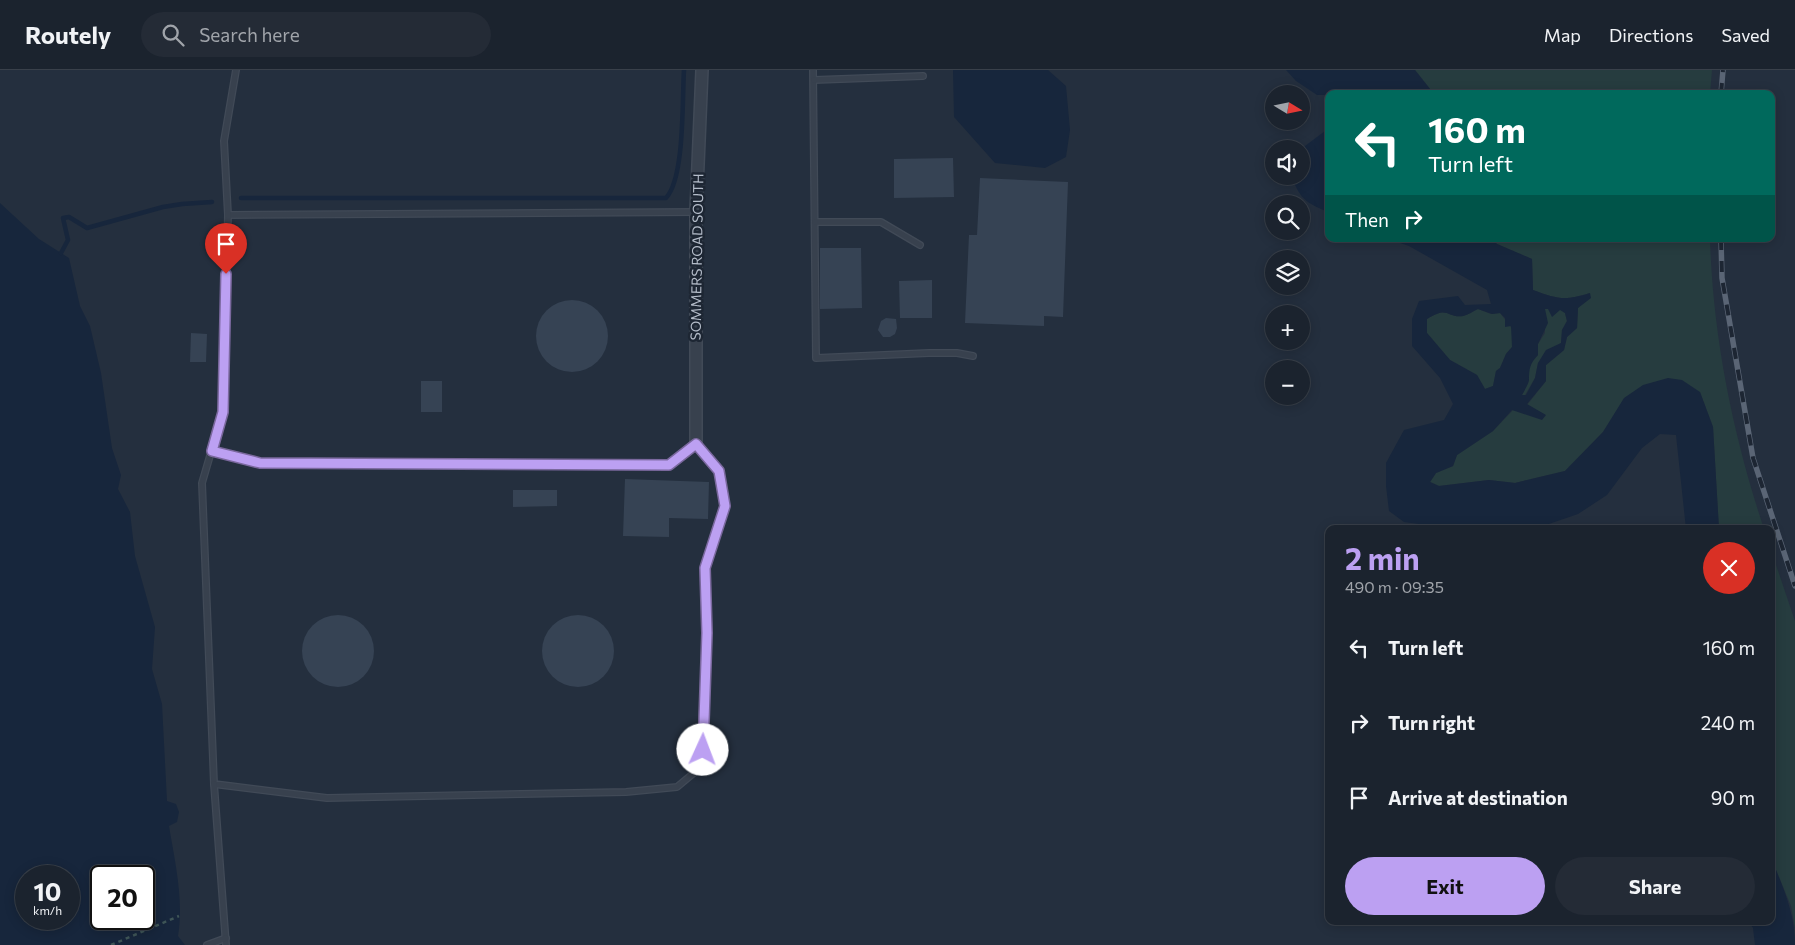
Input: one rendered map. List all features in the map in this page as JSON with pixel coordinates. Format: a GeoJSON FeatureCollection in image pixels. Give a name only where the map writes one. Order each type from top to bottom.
{"type":"FeatureCollection","features":[{"type":"Feature","properties":{"kind":"street","name":"SOMMERS ROAD SOUTH"},"geometry":{"type":"LineString","coordinates":[[696,444],[696,212],[702,70]]}},
{"type":"Feature","properties":{"kind":"lane"},"geometry":{"type":"LineString","coordinates":[[226,945],[214,784],[202,483],[223,412],[228,214],[224,141],[236,70]]}},
{"type":"Feature","properties":{"kind":"lane"},"geometry":{"type":"LineString","coordinates":[[813,70],[816,358],[929,353],[957,353],[973,356]]}},
{"type":"Feature","properties":{"kind":"lane"},"geometry":{"type":"LineString","coordinates":[[814,80],[923,76]]}},
{"type":"Feature","properties":{"kind":"lane"},"geometry":{"type":"LineString","coordinates":[[228,214],[696,212]]}},
{"type":"Feature","properties":{"kind":"lane"},"geometry":{"type":"LineString","coordinates":[[815,222],[881,222],[920,245]]}},
{"type":"Feature","properties":{"kind":"lane"},"geometry":{"type":"LineString","coordinates":[[212,451],[260,463],[669,465],[696,444],[719,471],[725,506],[705,568],[707,633],[703,750],[695,772],[678,786],[626,792],[327,798],[214,784]]}},
{"type":"Feature","properties":{"kind":"lane"},"geometry":{"type":"LineString","coordinates":[[207,945],[226,938]]}},
{"type":"Feature","properties":{"kind":"path"},"geometry":{"type":"LineString","coordinates":[[111,945],[179,916]]}},
{"type":"Feature","properties":{"kind":"green space"},"geometry":{"type":"Polygon","coordinates":[[[1415,70],[1712,70],[1710,90],[1431,90],[1415,70]]]}},
{"type":"Feature","properties":{"kind":"green space"},"geometry":{"type":"Polygon","coordinates":[[[1495,242],[1710,242],[1715,313],[1720,349],[1734,422],[1763,525],[1719,525],[1713,427],[1700,392],[1625,398],[1603,432],[1565,471],[1515,483],[1489,480],[1439,486],[1430,482],[1436,473],[1453,466],[1457,455],[1493,431],[1513,410],[1545,415],[1527,405],[1546,381],[1546,365],[1564,350],[1567,337],[1577,328],[1578,308],[1590,293],[1561,298],[1533,290],[1532,259],[1495,242]]]}},
{"type":"Feature","properties":{"kind":"green space"},"geometry":{"type":"Polygon","coordinates":[[[1478,309],[1491,314],[1500,313],[1513,330],[1512,347],[1506,354],[1500,368],[1496,371],[1493,386],[1485,389],[1477,375],[1450,360],[1427,333],[1427,319],[1434,315],[1444,312],[1463,316],[1478,309]]]}},
{"type":"Feature","properties":{"kind":"green space"},"geometry":{"type":"Polygon","coordinates":[[[1545,309],[1560,309],[1565,313],[1567,321],[1562,330],[1561,343],[1538,363],[1535,378],[1525,395],[1522,395],[1529,381],[1528,373],[1530,366],[1538,355],[1538,344],[1545,333],[1545,309]]]}},
{"type":"Feature","properties":{"kind":"green space"},"geometry":{"type":"Polygon","coordinates":[[[1775,562],[1795,621],[1795,928],[1791,906],[1775,868],[1775,562]]]}},
{"type":"Feature","properties":{"kind":"water"},"geometry":{"type":"Polygon","coordinates":[[[953,70],[1048,70],[1066,86],[1070,130],[1066,157],[1045,168],[995,163],[954,117],[953,70]]]}},
{"type":"Feature","properties":{"kind":"water"},"geometry":{"type":"Polygon","coordinates":[[[1286,70],[1415,70],[1431,90],[1325,90],[1325,95],[1317,95],[1310,90],[1310,85],[1302,85],[1286,70]]]}},
{"type":"Feature","properties":{"kind":"water"},"geometry":{"type":"Polygon","coordinates":[[[1325,131],[1325,210],[1310,203],[1310,195],[1301,195],[1295,186],[1310,185],[1310,142],[1325,131]]]}},
{"type":"Feature","properties":{"kind":"water"},"geometry":{"type":"Polygon","coordinates":[[[0,203],[39,239],[69,258],[80,306],[90,326],[101,373],[112,448],[121,475],[118,489],[130,512],[135,556],[155,627],[152,669],[162,704],[167,801],[176,804],[179,812],[177,822],[169,826],[179,895],[180,922],[178,936],[185,945],[0,945],[0,203]]]}},
{"type":"Feature","properties":{"kind":"water"},"geometry":{"type":"Polygon","coordinates":[[[1397,242],[1495,242],[1532,259],[1533,290],[1561,298],[1590,293],[1591,298],[1578,308],[1577,328],[1567,337],[1564,350],[1546,365],[1546,381],[1527,404],[1546,415],[1542,420],[1512,410],[1493,431],[1457,455],[1453,466],[1436,473],[1430,482],[1439,486],[1489,480],[1515,483],[1565,471],[1603,432],[1624,398],[1643,385],[1668,378],[1682,380],[1700,392],[1713,427],[1719,525],[1686,525],[1676,435],[1660,434],[1642,448],[1607,495],[1578,514],[1546,525],[1419,524],[1404,522],[1389,511],[1386,463],[1404,430],[1444,420],[1453,404],[1440,378],[1412,346],[1412,319],[1419,301],[1458,296],[1465,305],[1491,304],[1487,290],[1409,246],[1397,242]],[[1478,309],[1463,316],[1444,312],[1427,319],[1427,333],[1450,360],[1477,375],[1485,389],[1493,386],[1496,371],[1500,368],[1506,354],[1512,347],[1511,326],[1505,327],[1505,318],[1500,313],[1492,314],[1478,309]],[[1545,309],[1548,323],[1538,344],[1538,355],[1530,369],[1528,382],[1522,395],[1526,395],[1535,378],[1538,363],[1546,350],[1561,343],[1562,330],[1567,321],[1565,313],[1560,310],[1552,317],[1548,309],[1545,309]]]}},
{"type":"Feature","properties":{"kind":"water"},"geometry":{"type":"Polygon","coordinates":[[[1775,868],[1791,911],[1795,945],[1755,945],[1751,925],[1775,925],[1775,868]]]}},
{"type":"Feature","properties":{"kind":"building"},"geometry":{"type":"Polygon","coordinates":[[[953,158],[954,197],[894,198],[894,159],[953,158]]]}},
{"type":"Feature","properties":{"kind":"building"},"geometry":{"type":"Polygon","coordinates":[[[980,178],[1068,182],[1063,317],[1044,316],[1044,326],[965,323],[969,235],[977,235],[980,178]]]}},
{"type":"Feature","properties":{"kind":"building"},"geometry":{"type":"Polygon","coordinates":[[[820,248],[861,248],[862,308],[820,309],[820,248]]]}},
{"type":"Feature","properties":{"kind":"building"},"geometry":{"type":"Polygon","coordinates":[[[932,280],[932,318],[900,318],[899,281],[932,280]]]}},
{"type":"Feature","properties":{"kind":"building"},"geometry":{"type":"Polygon","coordinates":[[[572,300],[592,306],[602,316],[608,336],[602,356],[592,366],[572,372],[552,366],[542,356],[536,336],[542,316],[552,306],[572,300]]]}},
{"type":"Feature","properties":{"kind":"building"},"geometry":{"type":"Polygon","coordinates":[[[886,318],[896,319],[897,328],[895,334],[890,337],[883,337],[878,330],[881,321],[886,318]]]}},
{"type":"Feature","properties":{"kind":"building"},"geometry":{"type":"Polygon","coordinates":[[[191,333],[207,334],[206,362],[190,362],[191,333]]]}},
{"type":"Feature","properties":{"kind":"building"},"geometry":{"type":"Polygon","coordinates":[[[421,381],[442,381],[442,412],[421,412],[421,381]]]}},
{"type":"Feature","properties":{"kind":"building"},"geometry":{"type":"Polygon","coordinates":[[[625,479],[709,482],[708,519],[669,518],[669,537],[623,536],[625,479]]]}},
{"type":"Feature","properties":{"kind":"building"},"geometry":{"type":"Polygon","coordinates":[[[513,490],[557,490],[557,506],[513,507],[513,490]]]}},
{"type":"Feature","properties":{"kind":"building"},"geometry":{"type":"Polygon","coordinates":[[[338,615],[358,621],[368,631],[374,651],[368,671],[358,681],[338,687],[318,681],[308,671],[302,651],[308,631],[318,621],[338,615]]]}},
{"type":"Feature","properties":{"kind":"building"},"geometry":{"type":"Polygon","coordinates":[[[578,615],[598,621],[608,631],[614,651],[608,671],[598,681],[578,687],[558,681],[548,671],[542,651],[548,631],[558,621],[578,615]]]}},
{"type":"Feature","properties":{"kind":"waterway"},"geometry":{"type":"LineString","coordinates":[[241,198],[666,198],[677,174],[680,156],[684,70]]}},
{"type":"Feature","properties":{"kind":"waterway"},"geometry":{"type":"LineString","coordinates":[[61,253],[68,240],[63,218],[69,217],[87,228],[163,207],[212,202]]}},
{"type":"Feature","properties":{"kind":"railway"},"geometry":{"type":"LineString","coordinates":[[1721,90],[1723,70]]}},
{"type":"Feature","properties":{"kind":"railway"},"geometry":{"type":"LineString","coordinates":[[1721,242],[1722,278],[1753,458],[1775,525]]}},
{"type":"Feature","properties":{"kind":"railway"},"geometry":{"type":"LineString","coordinates":[[1775,525],[1795,586]]}},
{"type":"Feature","properties":{"kind":"route"},"geometry":{"type":"LineString","coordinates":[[226,274],[223,412],[212,451],[260,463],[669,465],[696,444],[719,471],[725,506],[712,541],[705,568],[707,633],[703,750]]}}]}
